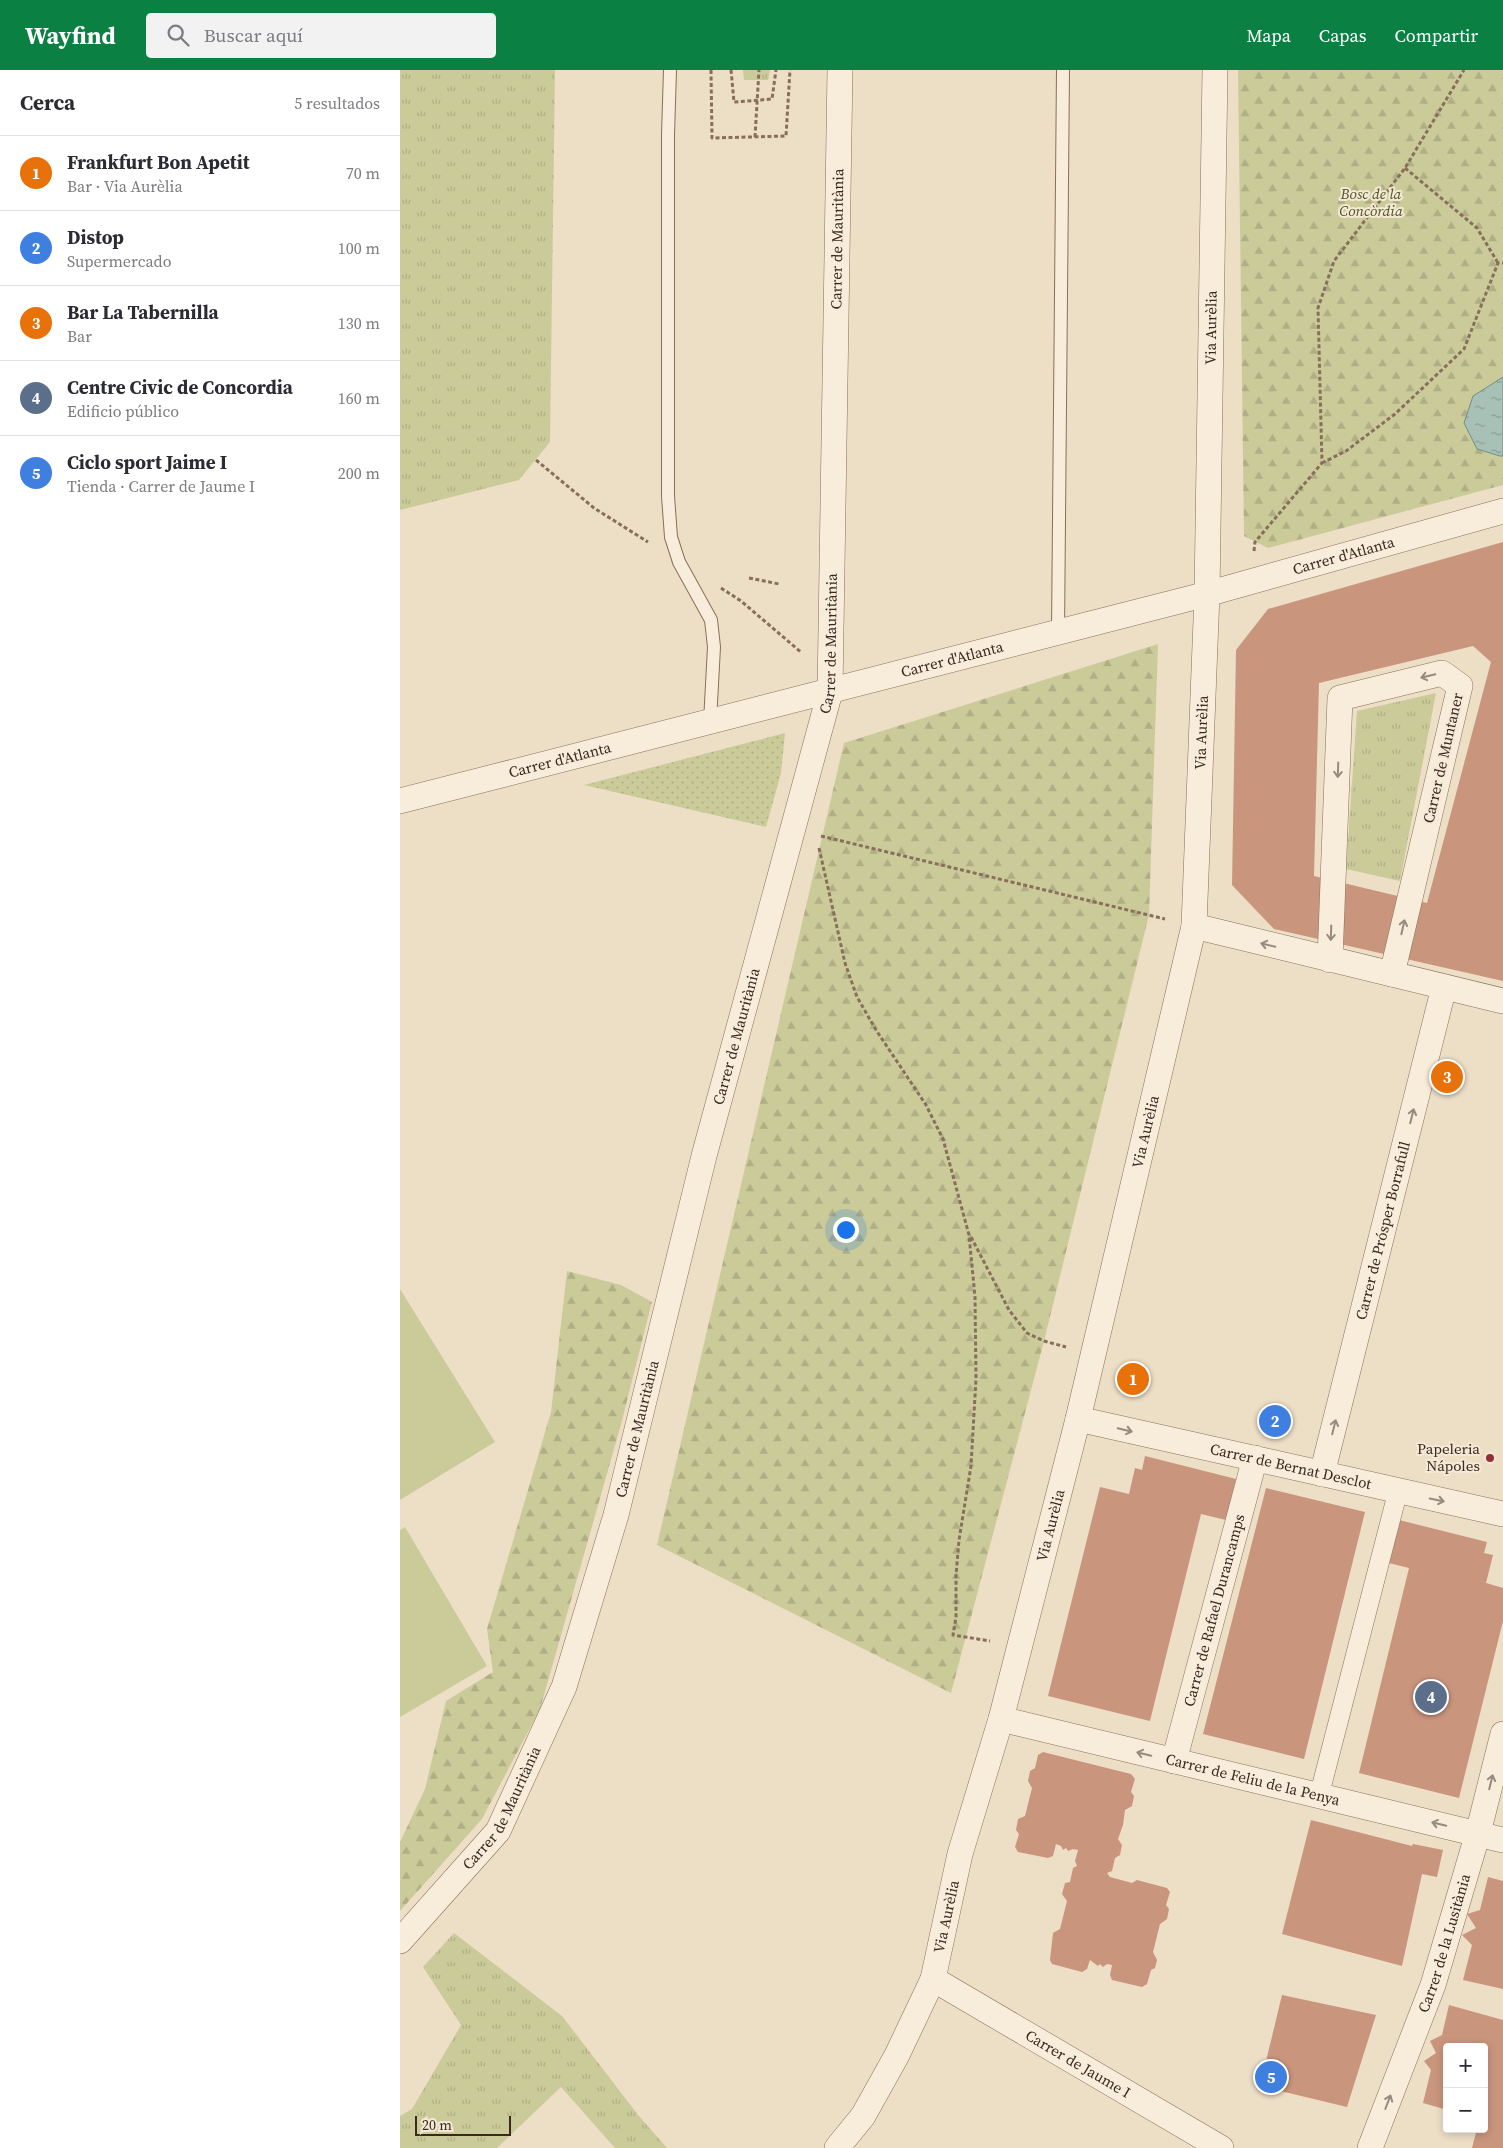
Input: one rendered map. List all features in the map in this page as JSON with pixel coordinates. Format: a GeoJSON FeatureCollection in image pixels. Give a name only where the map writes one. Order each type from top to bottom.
{"type":"FeatureCollection","features":[{"type":"Feature","properties":{"kind":"street","name":"Carrer de Mauritània"},"geometry":{"type":"LineString","coordinates":[[400,1941],[498,1831],[564,1687],[616,1515],[704,1156],[830,692],[840,70]]}},
{"type":"Feature","properties":{"kind":"street","name":"Via Aurèlia"},"geometry":{"type":"LineString","coordinates":[[837,2148],[863,2116],[897,2055],[933,1979],[960,1854],[1001,1719],[1078,1419],[1194,926],[1207,594],[1214,70]]}},
{"type":"Feature","properties":{"kind":"street","name":"Carrer d'Atlanta"},"geometry":{"type":"LineString","coordinates":[[400,801],[1207,594],[1503,511]]}},
{"type":"Feature","properties":{"kind":"street","name":"Carrer de Muntaner"},"geometry":{"type":"LineString","coordinates":[[1330,960],[1340,698],[1442,673],[1460,686],[1392,974]]}},
{"type":"Feature","properties":{"kind":"street"},"geometry":{"type":"LineString","coordinates":[[1194,926],[1503,1001]]}},
{"type":"Feature","properties":{"kind":"street","name":"Carrer de Prósper Borrafull"},"geometry":{"type":"LineString","coordinates":[[1322,1474],[1444,987]]}},
{"type":"Feature","properties":{"kind":"street","name":"Carrer de Bernat Desclot"},"geometry":{"type":"LineString","coordinates":[[1078,1419],[1503,1514]]}},
{"type":"Feature","properties":{"kind":"street","name":"Carrer de Rafael Durancamps"},"geometry":{"type":"LineString","coordinates":[[1174,1761],[1255,1458]]}},
{"type":"Feature","properties":{"kind":"street"},"geometry":{"type":"LineString","coordinates":[[1319,1796],[1398,1491]]}},
{"type":"Feature","properties":{"kind":"street","name":"Carrer de Feliu de la Penya"},"geometry":{"type":"LineString","coordinates":[[1001,1719],[1503,1840]]}},
{"type":"Feature","properties":{"kind":"street","name":"Carrer de la Lusitània"},"geometry":{"type":"LineString","coordinates":[[1370,2148],[1433,1985],[1478,1834],[1503,1734]]}},
{"type":"Feature","properties":{"kind":"street","name":"Carrer de Jaume I"},"geometry":{"type":"LineString","coordinates":[[933,1979],[1221,2148]]}},
{"type":"Feature","properties":{"kind":"lane"},"geometry":{"type":"LineString","coordinates":[[670,70],[668,135],[668,496],[671,537],[679,562],[711,620],[714,647],[710,722]]}},
{"type":"Feature","properties":{"kind":"lane"},"geometry":{"type":"LineString","coordinates":[[1058,632],[1063,70]]}},
{"type":"Feature","properties":{"kind":"path"},"geometry":{"type":"LineString","coordinates":[[711,70],[712,138],[786,136],[790,70]]}},
{"type":"Feature","properties":{"kind":"path"},"geometry":{"type":"LineString","coordinates":[[731,70],[734,102],[772,99],[776,70]]}},
{"type":"Feature","properties":{"kind":"path"},"geometry":{"type":"LineString","coordinates":[[755,137],[759,70]]}},
{"type":"Feature","properties":{"kind":"path"},"geometry":{"type":"LineString","coordinates":[[1322,463],[1318,308],[1334,261],[1405,168],[1464,70]]}},
{"type":"Feature","properties":{"kind":"path"},"geometry":{"type":"LineString","coordinates":[[1405,168],[1477,228],[1498,263]]}},
{"type":"Feature","properties":{"kind":"path"},"geometry":{"type":"LineString","coordinates":[[1498,263],[1503,263]]}},
{"type":"Feature","properties":{"kind":"path"},"geometry":{"type":"LineString","coordinates":[[1255,542],[1322,463],[1346,451],[1395,414],[1464,349],[1498,263]]}},
{"type":"Feature","properties":{"kind":"path"},"geometry":{"type":"LineString","coordinates":[[536,460],[594,508]]}},
{"type":"Feature","properties":{"kind":"path"},"geometry":{"type":"LineString","coordinates":[[749,578],[779,584]]}},
{"type":"Feature","properties":{"kind":"path"},"geometry":{"type":"LineString","coordinates":[[741,601],[804,654]]}},
{"type":"Feature","properties":{"kind":"path"},"geometry":{"type":"LineString","coordinates":[[816,835],[1149,915]]}},
{"type":"Feature","properties":{"kind":"path"},"geometry":{"type":"LineString","coordinates":[[818,845],[846,963],[857,997],[876,1030],[926,1105],[943,1140],[969,1234],[975,1305],[976,1379],[970,1466],[958,1549],[956,1617],[953,1635],[966,1636]]}},
{"type":"Feature","properties":{"kind":"path"},"geometry":{"type":"LineString","coordinates":[[969,1234],[1009,1310],[1027,1334],[1044,1341],[1093,1354]]}},
{"type":"Feature","properties":{"kind":"green space"},"geometry":{"type":"Polygon","coordinates":[[[400,70],[555,70],[550,442],[519,480],[400,510],[400,70]]]}},
{"type":"Feature","properties":{"kind":"green space"},"geometry":{"type":"Polygon","coordinates":[[[743,70],[770,70],[768,80],[744,80],[743,70]]]}},
{"type":"Feature","properties":{"kind":"green space","name":"Bosc de la Concòrdia"},"geometry":{"type":"Polygon","coordinates":[[[1238,70],[1503,70],[1503,485],[1268,548],[1244,536],[1238,70]]]}},
{"type":"Feature","properties":{"kind":"green space"},"geometry":{"type":"Polygon","coordinates":[[[1158,644],[1149,915],[1044,1341],[951,1693],[657,1545],[844,743],[1158,644]]]}},
{"type":"Feature","properties":{"kind":"green space"},"geometry":{"type":"Polygon","coordinates":[[[1436,693],[1400,881],[1346,869],[1357,711],[1436,693]]]}},
{"type":"Feature","properties":{"kind":"green space"},"geometry":{"type":"Polygon","coordinates":[[[785,733],[781,773],[766,827],[584,785],[785,733]]]}},
{"type":"Feature","properties":{"kind":"green space"},"geometry":{"type":"Polygon","coordinates":[[[567,1271],[621,1285],[652,1302],[620,1428],[540,1709],[482,1819],[400,1911],[400,1842],[425,1789],[446,1701],[493,1672],[487,1629],[551,1412],[567,1271]]]}},
{"type":"Feature","properties":{"kind":"green space"},"geometry":{"type":"Polygon","coordinates":[[[400,1289],[495,1442],[400,1500],[400,1289]]]}},
{"type":"Feature","properties":{"kind":"green space"},"geometry":{"type":"Polygon","coordinates":[[[405,1527],[487,1666],[400,1717],[400,1530],[405,1527]]]}},
{"type":"Feature","properties":{"kind":"green space"},"geometry":{"type":"Polygon","coordinates":[[[454,1933],[562,2016],[639,2116],[667,2148],[615,2148],[561,2087],[497,2148],[400,2148],[400,2116],[412,2109],[461,2025],[423,1967],[454,1933]]]}},
{"type":"Feature","properties":{"kind":"water"},"geometry":{"type":"Polygon","coordinates":[[[1503,377],[1503,456],[1500,456],[1477,449],[1464,423],[1473,396],[1503,377]]]}},
{"type":"Feature","properties":{"kind":"building"},"geometry":{"type":"Polygon","coordinates":[[[1503,542],[1503,981],[1274,929],[1232,885],[1236,650],[1268,609],[1503,542]],[[1473,646],[1319,683],[1314,876],[1427,903],[1491,662],[1473,646]]]}},
{"type":"Feature","properties":{"kind":"building"},"geometry":{"type":"Polygon","coordinates":[[[1145,1456],[1236,1479],[1226,1520],[1201,1514],[1150,1721],[1048,1696],[1100,1487],[1129,1494],[1135,1468],[1142,1470],[1145,1456]]]}},
{"type":"Feature","properties":{"kind":"building"},"geometry":{"type":"Polygon","coordinates":[[[1266,1488],[1365,1512],[1304,1759],[1203,1734],[1266,1488]]]}},
{"type":"Feature","properties":{"kind":"building"},"geometry":{"type":"Polygon","coordinates":[[[1395,1519],[1487,1542],[1484,1553],[1493,1555],[1486,1583],[1503,1588],[1503,1621],[1459,1798],[1359,1773],[1409,1568],[1385,1562],[1395,1519]]]}},
{"type":"Feature","properties":{"kind":"building"},"geometry":{"type":"Polygon","coordinates":[[[1043,1752],[1131,1774],[1135,1779],[1131,1792],[1134,1796],[1132,1806],[1125,1810],[1123,1825],[1118,1839],[1122,1845],[1120,1855],[1115,1858],[1112,1871],[1107,1873],[1110,1877],[1132,1883],[1137,1880],[1167,1888],[1170,1892],[1166,1905],[1169,1909],[1167,1919],[1160,1924],[1153,1952],[1157,1960],[1155,1968],[1151,1970],[1147,1984],[1142,1987],[1112,1980],[1110,1975],[1112,1965],[1107,1964],[1103,1967],[1100,1964],[1098,1966],[1090,1960],[1087,1969],[1082,1972],[1052,1964],[1050,1960],[1053,1933],[1060,1929],[1067,1901],[1062,1894],[1065,1883],[1070,1882],[1073,1868],[1077,1866],[1075,1861],[1078,1850],[1068,1851],[1066,1848],[1063,1850],[1061,1846],[1056,1844],[1053,1856],[1048,1858],[1018,1852],[1015,1847],[1019,1834],[1016,1830],[1018,1819],[1025,1816],[1032,1788],[1028,1781],[1030,1771],[1035,1768],[1038,1755],[1043,1752]]]}},
{"type":"Feature","properties":{"kind":"building"},"geometry":{"type":"Polygon","coordinates":[[[1311,1820],[1412,1846],[1413,1844],[1443,1850],[1437,1877],[1422,1874],[1402,1966],[1282,1934],[1311,1820]]]}},
{"type":"Feature","properties":{"kind":"building"},"geometry":{"type":"Polygon","coordinates":[[[1488,1877],[1503,1881],[1503,1989],[1463,1980],[1472,1945],[1462,1935],[1476,1928],[1467,1914],[1480,1910],[1488,1877]]]}},
{"type":"Feature","properties":{"kind":"building"},"geometry":{"type":"Polygon","coordinates":[[[1282,1995],[1376,2015],[1347,2107],[1260,2086],[1282,1995]]]}},
{"type":"Feature","properties":{"kind":"building"},"geometry":{"type":"Polygon","coordinates":[[[1449,2005],[1503,2020],[1503,2148],[1472,2148],[1476,2133],[1488,2133],[1488,2043],[1443,2043],[1443,2109],[1423,2103],[1431,2070],[1424,2061],[1436,2053],[1430,2041],[1442,2035],[1449,2005]]]}},
{"type":"Feature","properties":{"kind":"place","name":"Bar La Tabernilla"},"geometry":{"type":"Point","coordinates":[1447,1077]}},
{"type":"Feature","properties":{"kind":"place","name":"Frankfurt Bon Apetit"},"geometry":{"type":"Point","coordinates":[1133,1379]}},
{"type":"Feature","properties":{"kind":"place","name":"Distop"},"geometry":{"type":"Point","coordinates":[1275,1421]}},
{"type":"Feature","properties":{"kind":"place","name":"Papeleria Nápoles"},"geometry":{"type":"Point","coordinates":[1490,1458]}},
{"type":"Feature","properties":{"kind":"place","name":"Centre Civic de Concordia"},"geometry":{"type":"Point","coordinates":[1431,1697]}},
{"type":"Feature","properties":{"kind":"place","name":"Ciclo sport Jaime I"},"geometry":{"type":"Point","coordinates":[1271,2077]}}]}
